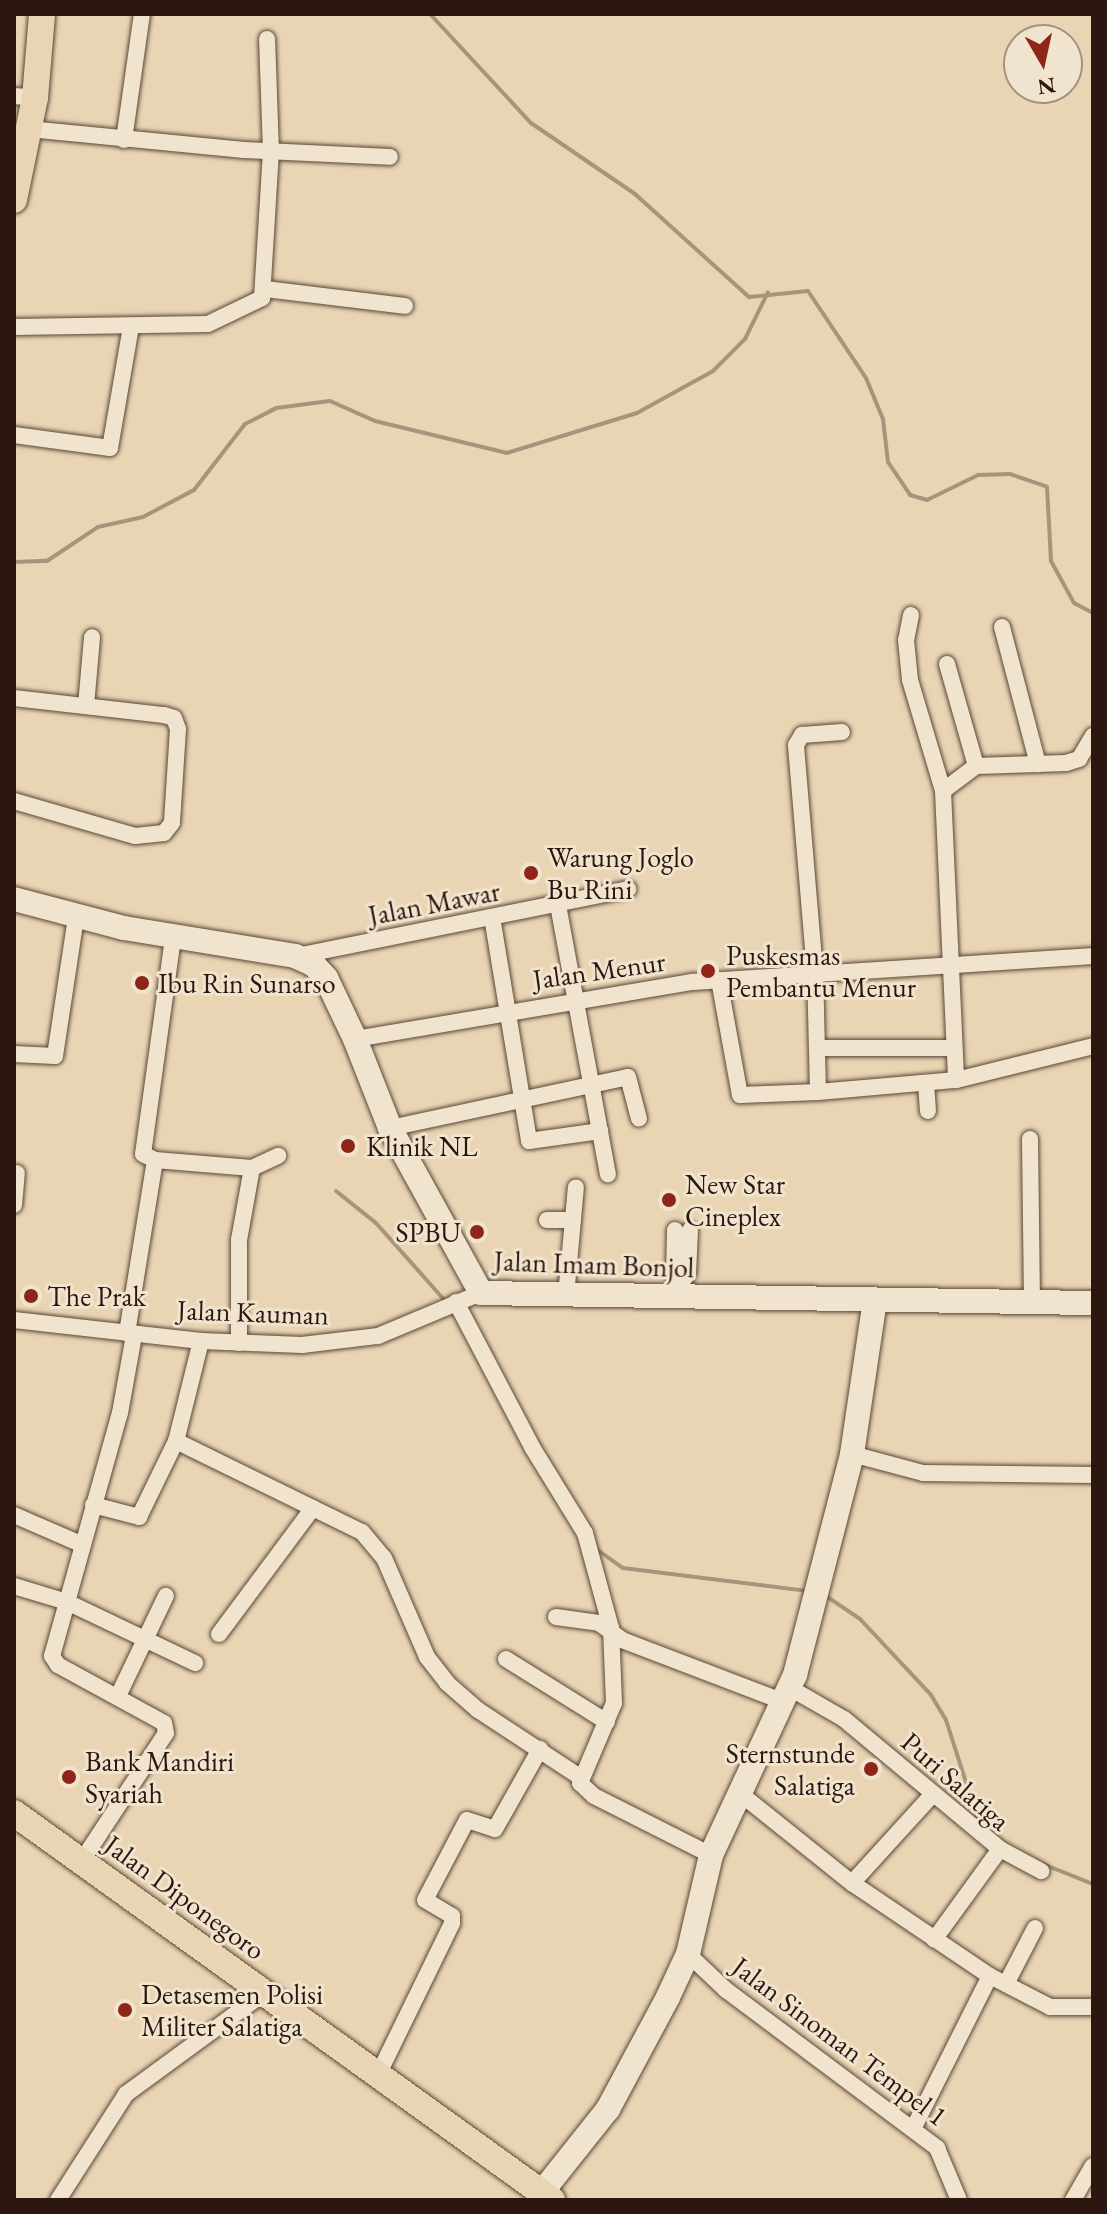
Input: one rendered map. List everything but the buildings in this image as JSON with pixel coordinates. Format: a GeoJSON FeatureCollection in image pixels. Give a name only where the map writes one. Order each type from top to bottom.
{"type":"FeatureCollection","features":[{"type":"Feature","properties":{"kind":"main road"},"geometry":{"type":"LineString","coordinates":[[14,200],[29,129],[24,97],[42,14]]}},
{"type":"Feature","properties":{"kind":"main road","name":"Jalan Imam Bonjol"},"geometry":{"type":"LineString","coordinates":[[14,899],[76,917],[173,938],[295,956],[326,978],[355,1039],[390,1128],[481,1293],[566,1296],[681,1289],[875,1301],[1093,1303]]}},
{"type":"Feature","properties":{"kind":"main road"},"geometry":{"type":"LineString","coordinates":[[543,2197],[608,2109],[688,1954],[711,1855],[787,1695],[852,1454],[875,1301]]}},
{"type":"Feature","properties":{"kind":"main road","name":"Jalan Diponegoro"},"geometry":{"type":"LineString","coordinates":[[14,1813],[379,2073],[543,2197]]}},
{"type":"Feature","properties":{"kind":"street"},"geometry":{"type":"LineString","coordinates":[[124,140],[142,14]]}},
{"type":"Feature","properties":{"kind":"street"},"geometry":{"type":"LineString","coordinates":[[14,327],[131,327],[223,321],[256,304],[265,289],[271,152],[267,39]]}},
{"type":"Feature","properties":{"kind":"street"},"geometry":{"type":"LineString","coordinates":[[29,129],[271,152],[390,157]]}},
{"type":"Feature","properties":{"kind":"street"},"geometry":{"type":"LineString","coordinates":[[265,289],[405,306]]}},
{"type":"Feature","properties":{"kind":"street"},"geometry":{"type":"LineString","coordinates":[[14,435],[110,448],[131,327]]}},
{"type":"Feature","properties":{"kind":"street"},"geometry":{"type":"LineString","coordinates":[[911,615],[906,640],[910,680],[943,791],[956,1080]]}},
{"type":"Feature","properties":{"kind":"street"},"geometry":{"type":"LineString","coordinates":[[1002,627],[1038,764]]}},
{"type":"Feature","properties":{"kind":"street"},"geometry":{"type":"LineString","coordinates":[[86,706],[92,637]]}},
{"type":"Feature","properties":{"kind":"street"},"geometry":{"type":"LineString","coordinates":[[947,664],[976,766]]}},
{"type":"Feature","properties":{"kind":"street"},"geometry":{"type":"LineString","coordinates":[[14,698],[174,718],[178,729],[172,823],[164,833],[135,836],[14,801]]}},
{"type":"Feature","properties":{"kind":"street"},"geometry":{"type":"LineString","coordinates":[[818,1092],[815,972],[796,745],[802,735],[842,732]]}},
{"type":"Feature","properties":{"kind":"street"},"geometry":{"type":"LineString","coordinates":[[943,791],[976,766],[1079,759],[1093,736]]}},
{"type":"Feature","properties":{"kind":"street","name":"Jalan Mawar"},"geometry":{"type":"LineString","coordinates":[[295,956],[628,889]]}},
{"type":"Feature","properties":{"kind":"street"},"geometry":{"type":"LineString","coordinates":[[558,905],[608,1174]]}},
{"type":"Feature","properties":{"kind":"street"},"geometry":{"type":"LineString","coordinates":[[14,1054],[55,1056],[76,917]]}},
{"type":"Feature","properties":{"kind":"street"},"geometry":{"type":"LineString","coordinates":[[492,917],[530,1142],[600,1131]]}},
{"type":"Feature","properties":{"kind":"street"},"geometry":{"type":"LineString","coordinates":[[173,938],[141,1142],[145,1157],[252,1168],[278,1156]]}},
{"type":"Feature","properties":{"kind":"street","name":"Jalan Menur"},"geometry":{"type":"LineString","coordinates":[[355,1039],[507,1010],[719,980],[951,962],[1093,956]]}},
{"type":"Feature","properties":{"kind":"street"},"geometry":{"type":"LineString","coordinates":[[719,980],[740,1095],[818,1092],[956,1080],[1093,1046]]}},
{"type":"Feature","properties":{"kind":"street"},"geometry":{"type":"LineString","coordinates":[[819,1048],[953,1048]]}},
{"type":"Feature","properties":{"kind":"street"},"geometry":{"type":"LineString","coordinates":[[390,1128],[630,1078],[639,1119]]}},
{"type":"Feature","properties":{"kind":"street"},"geometry":{"type":"LineString","coordinates":[[926,1083],[928,1111]]}},
{"type":"Feature","properties":{"kind":"street"},"geometry":{"type":"LineString","coordinates":[[1030,1139],[1032,1303]]}},
{"type":"Feature","properties":{"kind":"street"},"geometry":{"type":"LineString","coordinates":[[81,1862],[166,1733],[164,1723],[54,1661],[67,1602],[120,1413],[155,1160]]}},
{"type":"Feature","properties":{"kind":"street"},"geometry":{"type":"LineString","coordinates":[[239,1343],[239,1240],[252,1168]]}},
{"type":"Feature","properties":{"kind":"street"},"geometry":{"type":"LineString","coordinates":[[14,1205],[17,1173]]}},
{"type":"Feature","properties":{"kind":"street"},"geometry":{"type":"LineString","coordinates":[[566,1296],[576,1187]]}},
{"type":"Feature","properties":{"kind":"street"},"geometry":{"type":"LineString","coordinates":[[547,1220],[573,1220]]}},
{"type":"Feature","properties":{"kind":"street"},"geometry":{"type":"LineString","coordinates":[[681,1289],[688,1274],[683,1230]]}},
{"type":"Feature","properties":{"kind":"street","name":"Jalan Kauman"},"geometry":{"type":"LineString","coordinates":[[14,1320],[201,1341],[365,1340],[481,1293]]}},
{"type":"Feature","properties":{"kind":"street"},"geometry":{"type":"LineString","coordinates":[[449,1305],[588,1543],[611,1628],[614,1703],[580,1777]]}},
{"type":"Feature","properties":{"kind":"street"},"geometry":{"type":"LineString","coordinates":[[93,1505],[139,1517],[176,1441],[201,1341]]}},
{"type":"Feature","properties":{"kind":"street"},"geometry":{"type":"LineString","coordinates":[[176,1441],[362,1532],[384,1558],[427,1657],[447,1683],[478,1710],[580,1777],[594,1796],[711,1855]]}},
{"type":"Feature","properties":{"kind":"street"},"geometry":{"type":"LineString","coordinates":[[852,1454],[923,1473],[1093,1475]]}},
{"type":"Feature","properties":{"kind":"street"},"geometry":{"type":"LineString","coordinates":[[219,1634],[313,1508]]}},
{"type":"Feature","properties":{"kind":"street"},"geometry":{"type":"LineString","coordinates":[[14,1515],[83,1545]]}},
{"type":"Feature","properties":{"kind":"street"},"geometry":{"type":"LineString","coordinates":[[14,1586],[67,1602],[195,1663]]}},
{"type":"Feature","properties":{"kind":"street"},"geometry":{"type":"LineString","coordinates":[[118,1696],[166,1596]]}},
{"type":"Feature","properties":{"kind":"street"},"geometry":{"type":"LineString","coordinates":[[556,1617],[611,1628]]}},
{"type":"Feature","properties":{"kind":"street","name":"Puri Salatiga"},"geometry":{"type":"LineString","coordinates":[[611,1628],[622,1640],[837,1713],[1000,1849],[934,1940]]}},
{"type":"Feature","properties":{"kind":"street"},"geometry":{"type":"LineString","coordinates":[[506,1659],[607,1722]]}},
{"type":"Feature","properties":{"kind":"street"},"geometry":{"type":"LineString","coordinates":[[379,2073],[452,1923],[452,1916],[425,1900],[467,1820],[495,1829],[540,1749]]}},
{"type":"Feature","properties":{"kind":"street"},"geometry":{"type":"LineString","coordinates":[[852,1883],[933,1794]]}},
{"type":"Feature","properties":{"kind":"street"},"geometry":{"type":"LineString","coordinates":[[742,1795],[852,1883],[990,1976],[1050,2007],[1093,2007]]}},
{"type":"Feature","properties":{"kind":"street"},"geometry":{"type":"LineString","coordinates":[[1000,1849],[1041,1871]]}},
{"type":"Feature","properties":{"kind":"street"},"geometry":{"type":"LineString","coordinates":[[1006,1984],[1035,1928]]}},
{"type":"Feature","properties":{"kind":"street","name":"Jalan Sinoman Tempel 1"},"geometry":{"type":"LineString","coordinates":[[688,1954],[726,1990],[914,2127],[937,2148],[952,2176],[959,2200]]}},
{"type":"Feature","properties":{"kind":"street"},"geometry":{"type":"LineString","coordinates":[[914,2127],[990,1976]]}},
{"type":"Feature","properties":{"kind":"street"},"geometry":{"type":"LineString","coordinates":[[58,2200],[126,2094],[264,1993]]}},
{"type":"Feature","properties":{"kind":"street"},"geometry":{"type":"LineString","coordinates":[[1073,2200],[1093,2166]]}},
{"type":"Feature","properties":{"kind":"waterway"},"geometry":{"type":"LineString","coordinates":[[430,14],[531,123],[635,194],[749,297],[808,291],[866,378],[883,419],[888,462],[910,495],[927,500],[978,475],[1010,474],[1047,487],[1051,561],[1074,603],[1093,613]]}},
{"type":"Feature","properties":{"kind":"waterway"},"geometry":{"type":"LineString","coordinates":[[14,562],[47,561],[98,527],[143,517],[194,490],[245,424],[276,408],[330,401],[375,421],[507,453],[637,413],[713,371],[745,339],[768,292]]}},
{"type":"Feature","properties":{"kind":"waterway"},"geometry":{"type":"LineString","coordinates":[[336,1191],[376,1223],[447,1303]]}},
{"type":"Feature","properties":{"kind":"waterway"},"geometry":{"type":"LineString","coordinates":[[595,1548],[623,1568],[807,1591]]}},
{"type":"Feature","properties":{"kind":"waterway"},"geometry":{"type":"LineString","coordinates":[[823,1594],[860,1619],[931,1695],[946,1720],[979,1823]]}},
{"type":"Feature","properties":{"kind":"waterway"},"geometry":{"type":"LineString","coordinates":[[1043,1864],[1093,1884]]}},
{"type":"Feature","properties":{"kind":"place","name":"Warung Joglo Bu Rini"},"geometry":{"type":"Point","coordinates":[531,873]}},
{"type":"Feature","properties":{"kind":"place","name":"Puskesmas Pembantu Menur"},"geometry":{"type":"Point","coordinates":[708,971]}},
{"type":"Feature","properties":{"kind":"place","name":"Ibu Rin Sunarso"},"geometry":{"type":"Point","coordinates":[142,983]}},
{"type":"Feature","properties":{"kind":"place","name":"Klinik NL"},"geometry":{"type":"Point","coordinates":[348,1146]}},
{"type":"Feature","properties":{"kind":"place","name":"New Star Cineplex"},"geometry":{"type":"Point","coordinates":[669,1200]}},
{"type":"Feature","properties":{"kind":"place","name":"SPBU"},"geometry":{"type":"Point","coordinates":[477,1232]}},
{"type":"Feature","properties":{"kind":"place","name":"The Prak"},"geometry":{"type":"Point","coordinates":[31,1296]}},
{"type":"Feature","properties":{"kind":"place","name":"Sternstunde Salatiga"},"geometry":{"type":"Point","coordinates":[871,1769]}},
{"type":"Feature","properties":{"kind":"place","name":"Bank Mandiri Syariah"},"geometry":{"type":"Point","coordinates":[69,1777]}},
{"type":"Feature","properties":{"kind":"place","name":"Detasemen Polisi Militer Salatiga"},"geometry":{"type":"Point","coordinates":[125,2010]}}]}
